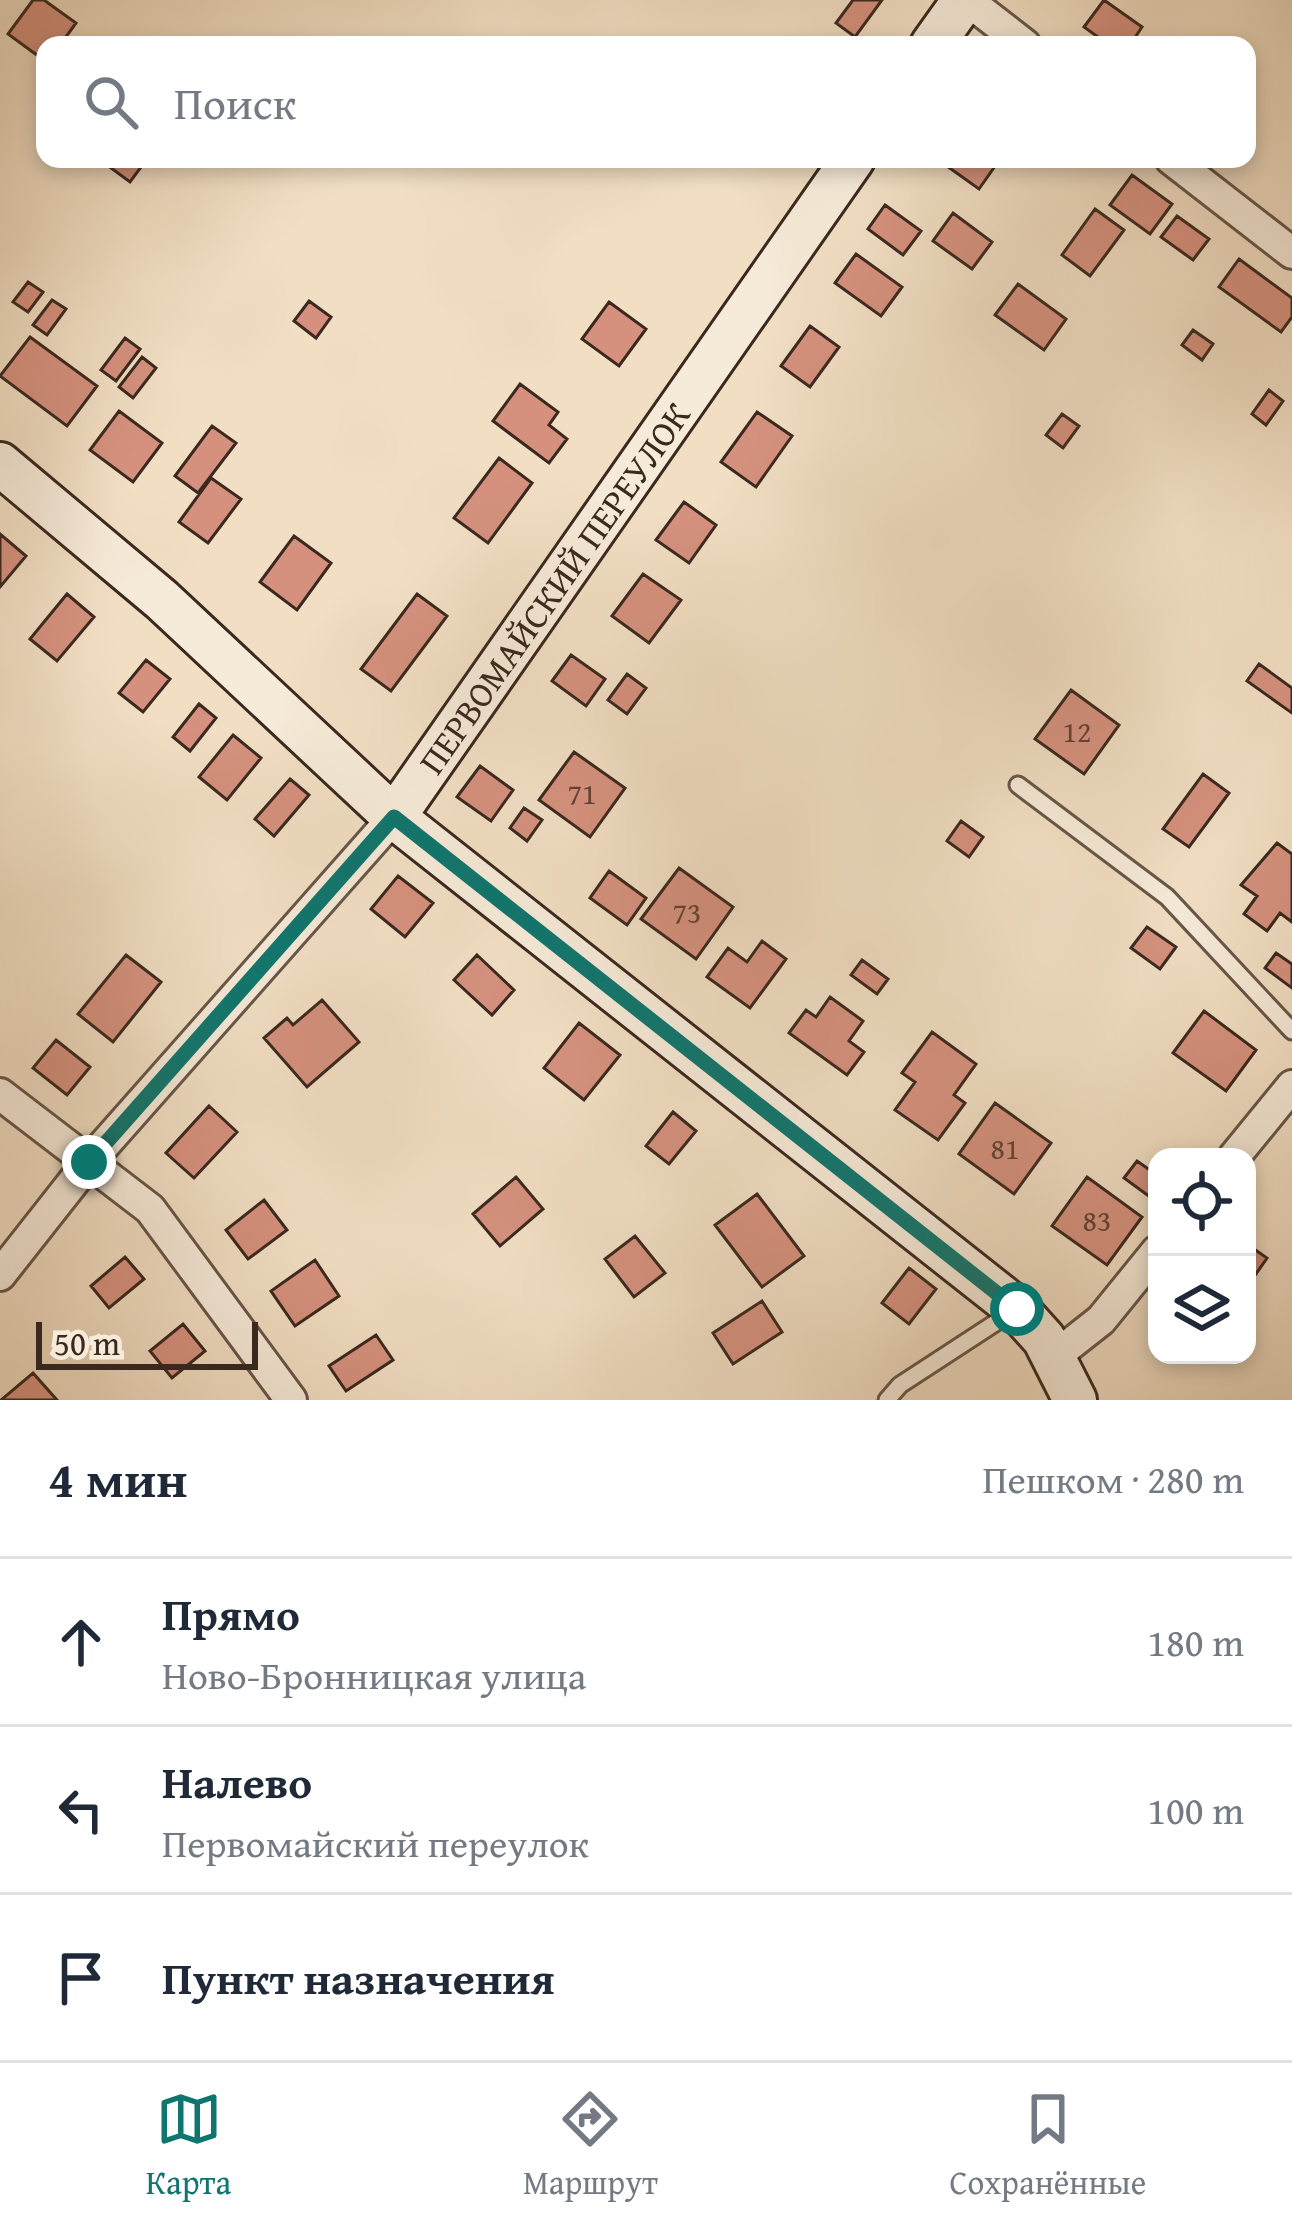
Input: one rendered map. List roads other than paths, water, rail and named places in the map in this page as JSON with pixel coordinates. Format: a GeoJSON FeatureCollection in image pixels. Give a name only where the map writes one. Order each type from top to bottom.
{"type":"FeatureCollection","features":[{"type":"Feature","properties":{"kind":"street"},"geometry":{"type":"LineString","coordinates":[[939,36],[965,0],[1013,36]]}},
{"type":"Feature","properties":{"kind":"street","name":"ПЕРВОМАЙСКИЙ ПЕРЕУЛОК"},"geometry":{"type":"LineString","coordinates":[[0,1275],[89,1162],[394,817],[847,168]]}},
{"type":"Feature","properties":{"kind":"street"},"geometry":{"type":"LineString","coordinates":[[1183,168],[1292,253]]}},
{"type":"Feature","properties":{"kind":"street"},"geometry":{"type":"LineString","coordinates":[[0,464],[161,600],[394,817],[1017,1309],[1054,1357],[1075,1400]]}},
{"type":"Feature","properties":{"kind":"street"},"geometry":{"type":"LineString","coordinates":[[1241,1148],[1292,1086]]}},
{"type":"Feature","properties":{"kind":"street"},"geometry":{"type":"LineString","coordinates":[[0,1094],[150,1209],[291,1400]]}},
{"type":"Feature","properties":{"kind":"street"},"geometry":{"type":"LineString","coordinates":[[1054,1357],[1101,1320],[1153,1256]]}},
{"type":"Feature","properties":{"kind":"lane"},"geometry":{"type":"LineString","coordinates":[[1018,784],[1167,897],[1292,1031]]}},
{"type":"Feature","properties":{"kind":"lane"},"geometry":{"type":"LineString","coordinates":[[887,1400],[899,1385],[1017,1309]]}}]}
